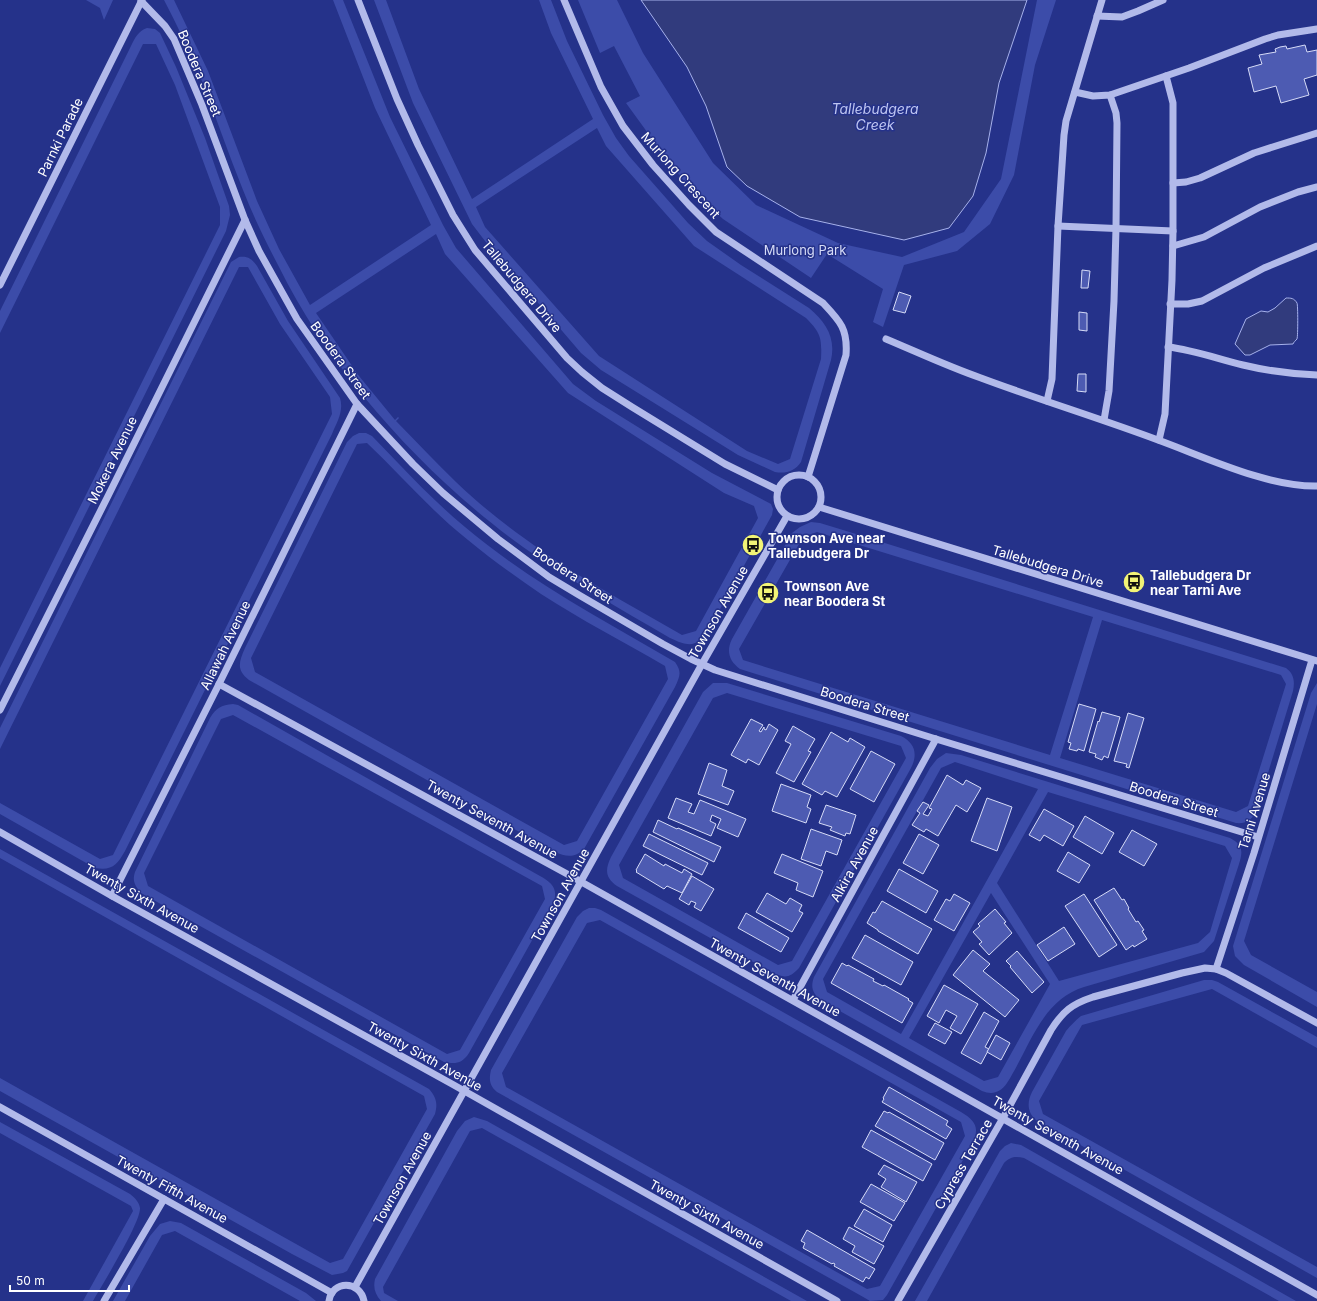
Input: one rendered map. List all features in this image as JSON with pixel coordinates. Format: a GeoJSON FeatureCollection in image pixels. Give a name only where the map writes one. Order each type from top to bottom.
{"type":"FeatureCollection","features":[{"type":"Feature","properties":{"kind":"street","name":"Tallebudgera Drive"},"geometry":{"type":"LineString","coordinates":[[358,0],[397,99],[453,215],[475,250],[567,358],[602,388],[632,407],[725,464],[778,490]]}},
{"type":"Feature","properties":{"kind":"street","name":"Murlong Crescent"},"geometry":{"type":"LineString","coordinates":[[564,0],[601,87],[623,126],[653,165],[689,206],[716,232],[823,303],[835,316],[843,328],[847,341],[846,355],[808,477]]}},
{"type":"Feature","properties":{"kind":"street"},"geometry":{"type":"LineString","coordinates":[[1047,401],[1052,379],[1058,226],[1064,135],[1066,121],[1102,0]]}},
{"type":"Feature","properties":{"kind":"street"},"geometry":{"type":"LineString","coordinates":[[1097,16],[1122,17],[1163,0]]}},
{"type":"Feature","properties":{"kind":"street","name":"Boodera Street"},"geometry":{"type":"LineString","coordinates":[[141,1],[165,26],[174,39],[202,105],[245,220],[259,251],[297,319],[357,404],[443,493],[498,539],[550,577],[578,595],[663,644],[702,664],[723,672],[936,739],[1258,837]]}},
{"type":"Feature","properties":{"kind":"street","name":"Parnki Parade"},"geometry":{"type":"LineString","coordinates":[[0,285],[141,1]]}},
{"type":"Feature","properties":{"kind":"street"},"geometry":{"type":"LineString","coordinates":[[1075,92],[1093,96],[1110,95],[1189,68],[1271,37],[1317,28]]}},
{"type":"Feature","properties":{"kind":"street"},"geometry":{"type":"LineString","coordinates":[[1160,440],[1165,414],[1173,246],[1174,103],[1166,76]]}},
{"type":"Feature","properties":{"kind":"street"},"geometry":{"type":"LineString","coordinates":[[1104,420],[1109,391],[1116,228],[1117,123],[1116,112],[1110,95]]}},
{"type":"Feature","properties":{"kind":"street"},"geometry":{"type":"LineString","coordinates":[[1173,183],[1186,182],[1200,178],[1254,153],[1317,133]]}},
{"type":"Feature","properties":{"kind":"street"},"geometry":{"type":"LineString","coordinates":[[1173,246],[1192,241],[1260,207],[1317,186]]}},
{"type":"Feature","properties":{"kind":"street","name":"Mokera Avenue"},"geometry":{"type":"LineString","coordinates":[[0,710],[245,220]]}},
{"type":"Feature","properties":{"kind":"street"},"geometry":{"type":"LineString","coordinates":[[1058,226],[1173,230]]}},
{"type":"Feature","properties":{"kind":"street"},"geometry":{"type":"LineString","coordinates":[[1170,304],[1188,304],[1202,301],[1264,268],[1317,246]]}},
{"type":"Feature","properties":{"kind":"street"},"geometry":{"type":"LineString","coordinates":[[886,339],[980,378],[1160,440],[1220,464],[1271,480],[1295,485],[1317,486]]}},
{"type":"Feature","properties":{"kind":"street"},"geometry":{"type":"LineString","coordinates":[[1168,347],[1190,350],[1264,370],[1287,374],[1317,374]]}},
{"type":"Feature","properties":{"kind":"street","name":"Allawah Avenue"},"geometry":{"type":"LineString","coordinates":[[112,896],[219,684],[357,404]]}},
{"type":"Feature","properties":{"kind":"street"},"geometry":{"type":"LineString","coordinates":[[801,475],[808,477],[818,486],[821,500],[819,507],[815,513],[801,519],[794,519],[786,516],[781,511],[778,504],[778,490],[787,479],[801,475]]}},
{"type":"Feature","properties":{"kind":"street","name":"Tallebudgera Drive"},"geometry":{"type":"LineString","coordinates":[[819,507],[1315,661]]}},
{"type":"Feature","properties":{"kind":"street","name":"Townson Avenue"},"geometry":{"type":"LineString","coordinates":[[355,1287],[786,516]]}},
{"type":"Feature","properties":{"kind":"street","name":"Tarni Avenue"},"geometry":{"type":"LineString","coordinates":[[1216,969],[1315,661]]}},
{"type":"Feature","properties":{"kind":"street","name":"Twenty Seventh Avenue"},"geometry":{"type":"LineString","coordinates":[[219,684],[581,882],[1317,1295]]}},
{"type":"Feature","properties":{"kind":"street","name":"Alkira Avenue"},"geometry":{"type":"LineString","coordinates":[[793,1000],[936,739]]}},
{"type":"Feature","properties":{"kind":"street","name":"Twenty Sixth Avenue"},"geometry":{"type":"LineString","coordinates":[[0,832],[112,896],[465,1091],[837,1301]]}},
{"type":"Feature","properties":{"kind":"street","name":"Cypress Terrace"},"geometry":{"type":"LineString","coordinates":[[898,1301],[1059,1017],[1067,1009],[1085,1000],[1143,983],[1205,968],[1216,969]]}},
{"type":"Feature","properties":{"kind":"street"},"geometry":{"type":"LineString","coordinates":[[1216,969],[1236,978],[1317,1023]]}},
{"type":"Feature","properties":{"kind":"street","name":"Twenty Fifth Avenue"},"geometry":{"type":"LineString","coordinates":[[0,1106],[332,1293]]}},
{"type":"Feature","properties":{"kind":"street"},"geometry":{"type":"LineString","coordinates":[[104,1301],[164,1199]]}},
{"type":"Feature","properties":{"kind":"street"},"geometry":{"type":"LineString","coordinates":[[330,1301],[332,1293],[335,1289],[345,1285],[355,1287],[362,1294],[364,1301]]}},
{"type":"Feature","properties":{"kind":"green space"},"geometry":{"type":"Polygon","coordinates":[[[86,0],[113,0],[104,20],[100,8],[86,0]]]}},
{"type":"Feature","properties":{"kind":"green space"},"geometry":{"type":"Polygon","coordinates":[[[164,0],[174,0],[208,71],[257,201],[279,249],[310,305],[431,225],[375,108],[333,0],[343,0],[390,117],[443,225],[456,248],[573,384],[596,401],[712,473],[771,504],[773,509],[772,515],[709,629],[701,640],[696,643],[688,644],[670,638],[577,583],[523,547],[487,520],[452,489],[417,456],[384,421],[326,346],[300,307],[279,267],[251,209],[200,76],[164,0]],[[436,234],[316,313],[359,376],[395,420],[398,417],[399,418],[396,421],[472,497],[515,532],[582,577],[682,635],[696,631],[758,518],[754,506],[724,493],[568,393],[445,254],[436,234]]]}},
{"type":"Feature","properties":{"kind":"green space"},"geometry":{"type":"Polygon","coordinates":[[[374,0],[386,0],[419,89],[472,199],[593,119],[551,33],[539,0],[551,0],[567,41],[603,115],[616,138],[629,156],[688,223],[707,241],[741,265],[809,308],[825,325],[831,338],[831,360],[799,465],[790,471],[783,473],[775,472],[738,455],[601,370],[581,353],[472,224],[413,103],[374,0]],[[597,128],[476,207],[485,227],[599,356],[747,451],[778,464],[790,459],[821,359],[821,341],[818,332],[806,318],[694,246],[606,146],[597,128]]]}},
{"type":"Feature","properties":{"kind":"green space","name":"Murlong Park"},"geometry":{"type":"Polygon","coordinates":[[[578,0],[617,0],[643,53],[713,163],[756,205],[838,243],[902,257],[964,232],[1001,179],[1037,0],[1056,0],[1035,65],[1014,175],[990,224],[957,251],[904,265],[883,327],[873,322],[883,289],[827,254],[811,278],[723,219],[689,188],[626,103],[640,96],[614,46],[600,53],[578,0]]]}},
{"type":"Feature","properties":{"kind":"green space"},"geometry":{"type":"Polygon","coordinates":[[[147,28],[155,29],[160,33],[176,67],[205,138],[229,206],[230,215],[226,231],[0,686],[0,668],[220,225],[220,207],[175,85],[156,44],[143,44],[0,333],[0,311],[134,40],[139,33],[147,28]]]}},
{"type":"Feature","properties":{"kind":"green space"},"geometry":{"type":"Polygon","coordinates":[[[239,257],[250,258],[257,266],[288,321],[340,398],[341,412],[332,434],[125,851],[119,860],[110,868],[95,868],[0,814],[0,803],[100,859],[113,855],[332,414],[330,397],[280,324],[248,267],[239,267],[0,749],[0,728],[231,262],[239,257]]]}},
{"type":"Feature","properties":{"kind":"green space"},"geometry":{"type":"Polygon","coordinates":[[[359,433],[366,433],[372,436],[431,497],[489,547],[567,599],[675,662],[677,665],[680,674],[675,687],[581,852],[567,856],[555,852],[249,680],[242,673],[240,669],[240,662],[245,648],[347,442],[359,433]],[[367,443],[357,444],[251,658],[255,672],[564,845],[577,841],[668,679],[665,666],[556,604],[504,568],[454,529],[416,493],[367,443]]]}},
{"type":"Feature","properties":{"kind":"green space"},"geometry":{"type":"Polygon","coordinates":[[[811,522],[820,523],[1286,668],[1291,673],[1293,678],[1293,691],[1254,816],[1246,822],[1236,823],[740,669],[731,659],[729,652],[730,643],[792,533],[811,522]],[[817,532],[803,537],[739,649],[743,660],[1050,755],[1093,617],[817,532]],[[1102,620],[1060,758],[1236,812],[1248,806],[1286,684],[1281,675],[1102,620]]]}},
{"type":"Feature","properties":{"kind":"green space"},"geometry":{"type":"Polygon","coordinates":[[[713,683],[727,683],[901,736],[909,742],[914,749],[915,754],[911,768],[799,968],[789,976],[783,976],[771,972],[617,886],[610,880],[607,873],[611,857],[703,692],[713,683]],[[727,693],[713,698],[619,865],[623,878],[778,965],[792,961],[906,758],[901,746],[727,693]]]}},
{"type":"Feature","properties":{"kind":"green space"},"geometry":{"type":"Polygon","coordinates":[[[1317,683],[1317,704],[1244,941],[1251,955],[1317,992],[1317,1007],[1244,965],[1235,956],[1233,946],[1311,693],[1317,683]]]}},
{"type":"Feature","properties":{"kind":"green space"},"geometry":{"type":"Polygon","coordinates":[[[229,704],[238,705],[540,876],[553,886],[555,892],[554,901],[469,1053],[461,1061],[455,1063],[444,1062],[141,893],[137,888],[134,881],[135,872],[210,718],[219,708],[229,704]],[[233,715],[221,719],[144,873],[148,886],[447,1054],[460,1050],[545,899],[542,886],[233,715]]]}},
{"type":"Feature","properties":{"kind":"green space"},"geometry":{"type":"Polygon","coordinates":[[[946,753],[961,755],[1230,838],[1240,846],[1241,849],[1239,864],[1214,941],[1204,952],[1084,987],[1069,993],[1057,1003],[1038,1027],[1007,1083],[999,1091],[992,1093],[982,1091],[822,1001],[816,996],[812,988],[814,977],[930,768],[937,759],[946,753]],[[955,762],[941,768],[823,979],[827,992],[901,1034],[1038,789],[955,762]],[[1048,792],[997,883],[1059,981],[1198,943],[1210,932],[1232,858],[1225,846],[1048,792]],[[991,893],[909,1038],[984,1081],[998,1077],[1050,984],[991,893]]]}},
{"type":"Feature","properties":{"kind":"green space"},"geometry":{"type":"Polygon","coordinates":[[[0,849],[429,1089],[436,1100],[435,1114],[347,1271],[332,1275],[292,1254],[0,1091],[0,1078],[330,1263],[343,1259],[427,1109],[424,1096],[0,858],[0,849]]]}},
{"type":"Feature","properties":{"kind":"green space"},"geometry":{"type":"Polygon","coordinates":[[[589,908],[601,910],[961,1112],[973,1122],[976,1129],[976,1134],[972,1144],[883,1300],[870,1301],[497,1092],[492,1087],[490,1082],[491,1070],[577,917],[589,908]],[[600,920],[587,923],[502,1073],[506,1087],[867,1289],[880,1286],[965,1136],[961,1122],[600,920]]]}},
{"type":"Feature","properties":{"kind":"green space"},"geometry":{"type":"Polygon","coordinates":[[[1204,980],[1218,982],[1317,1037],[1317,1048],[1212,989],[1082,1025],[1039,1101],[1043,1114],[1317,1267],[1317,1278],[1036,1120],[1029,1110],[1029,1099],[1032,1092],[1066,1031],[1081,1016],[1204,980]]]}},
{"type":"Feature","properties":{"kind":"green space"},"geometry":{"type":"Polygon","coordinates":[[[474,1117],[487,1121],[807,1301],[791,1301],[482,1128],[470,1131],[383,1287],[384,1293],[398,1301],[381,1301],[375,1291],[375,1279],[457,1131],[465,1121],[474,1117]]]}},
{"type":"Feature","properties":{"kind":"green space"},"geometry":{"type":"Polygon","coordinates":[[[0,1122],[130,1194],[139,1204],[139,1215],[134,1226],[93,1301],[83,1301],[133,1211],[131,1206],[0,1133],[0,1122]]]}},
{"type":"Feature","properties":{"kind":"green space"},"geometry":{"type":"Polygon","coordinates":[[[1011,1143],[1021,1145],[1296,1301],[1279,1301],[1024,1158],[1018,1157],[1008,1159],[1004,1163],[927,1301],[915,1301],[1000,1151],[1011,1143]]]}},
{"type":"Feature","properties":{"kind":"green space"},"geometry":{"type":"Polygon","coordinates":[[[170,1221],[181,1223],[306,1293],[316,1301],[300,1301],[175,1231],[162,1235],[125,1301],[113,1301],[150,1236],[160,1224],[170,1221]]]}},
{"type":"Feature","properties":{"kind":"water","name":"Tallebudgera Creek"},"geometry":{"type":"Polygon","coordinates":[[[641,0],[1027,0],[999,83],[986,153],[973,196],[949,228],[904,240],[800,217],[747,186],[727,167],[706,106],[687,67],[641,0]]]}},
{"type":"Feature","properties":{"kind":"water"},"geometry":{"type":"Polygon","coordinates":[[[1286,298],[1295,300],[1297,303],[1297,339],[1293,344],[1270,345],[1250,355],[1245,355],[1235,344],[1246,319],[1261,311],[1268,312],[1286,298]]]}},
{"type":"Feature","properties":{"kind":"building"},"geometry":{"type":"Polygon","coordinates":[[[1305,45],[1307,52],[1317,50],[1317,75],[1304,79],[1309,95],[1281,103],[1276,86],[1254,92],[1248,68],[1262,64],[1259,55],[1276,52],[1275,49],[1280,47],[1286,46],[1287,49],[1305,45]]]}},
{"type":"Feature","properties":{"kind":"building"},"geometry":{"type":"Polygon","coordinates":[[[1082,270],[1090,271],[1088,288],[1081,288],[1082,270]]]}},
{"type":"Feature","properties":{"kind":"building"},"geometry":{"type":"Polygon","coordinates":[[[899,292],[911,296],[905,313],[893,310],[899,292]]]}},
{"type":"Feature","properties":{"kind":"building"},"geometry":{"type":"Polygon","coordinates":[[[1079,312],[1087,313],[1087,331],[1079,330],[1079,312]]]}},
{"type":"Feature","properties":{"kind":"building"},"geometry":{"type":"Polygon","coordinates":[[[1078,374],[1086,374],[1086,392],[1077,391],[1078,374]]]}},
{"type":"Feature","properties":{"kind":"building"},"geometry":{"type":"Polygon","coordinates":[[[1079,704],[1096,709],[1084,751],[1069,749],[1071,743],[1068,742],[1079,704]]]}},
{"type":"Feature","properties":{"kind":"building"},"geometry":{"type":"Polygon","coordinates":[[[1102,712],[1120,717],[1108,758],[1104,756],[1102,760],[1095,757],[1096,754],[1089,752],[1102,712]]]}},
{"type":"Feature","properties":{"kind":"building"},"geometry":{"type":"Polygon","coordinates":[[[1128,713],[1144,718],[1129,768],[1126,767],[1127,764],[1114,761],[1128,713]]]}},
{"type":"Feature","properties":{"kind":"building"},"geometry":{"type":"Polygon","coordinates":[[[751,719],[763,725],[759,731],[761,732],[764,727],[766,730],[769,724],[778,730],[759,765],[748,759],[746,763],[731,755],[751,719]]]}},
{"type":"Feature","properties":{"kind":"building"},"geometry":{"type":"Polygon","coordinates":[[[793,726],[815,739],[808,751],[811,752],[794,782],[776,773],[791,744],[785,741],[793,726]]]}},
{"type":"Feature","properties":{"kind":"building"},"geometry":{"type":"Polygon","coordinates":[[[831,732],[848,742],[850,738],[865,747],[837,797],[825,791],[822,795],[802,784],[831,732]]]}},
{"type":"Feature","properties":{"kind":"building"},"geometry":{"type":"Polygon","coordinates":[[[871,751],[895,764],[874,802],[850,789],[871,751]]]}},
{"type":"Feature","properties":{"kind":"building"},"geometry":{"type":"Polygon","coordinates":[[[709,763],[727,770],[722,786],[734,791],[728,805],[698,794],[709,763]]]}},
{"type":"Feature","properties":{"kind":"building"},"geometry":{"type":"Polygon","coordinates":[[[947,775],[963,785],[966,780],[981,788],[967,812],[956,805],[938,836],[926,829],[924,832],[912,825],[920,813],[917,811],[923,802],[929,805],[923,814],[928,816],[932,809],[929,808],[947,775]]]}},
{"type":"Feature","properties":{"kind":"building"},"geometry":{"type":"Polygon","coordinates":[[[781,784],[811,795],[807,807],[811,809],[806,823],[772,811],[781,784]]]}},
{"type":"Feature","properties":{"kind":"building"},"geometry":{"type":"Polygon","coordinates":[[[676,798],[692,804],[688,812],[694,814],[700,800],[746,819],[738,837],[717,828],[721,819],[712,815],[710,821],[716,824],[711,836],[668,818],[676,798]]]}},
{"type":"Feature","properties":{"kind":"building"},"geometry":{"type":"Polygon","coordinates":[[[987,798],[1012,807],[997,851],[971,841],[987,798]]]}},
{"type":"Feature","properties":{"kind":"building"},"geometry":{"type":"Polygon","coordinates":[[[826,805],[856,815],[850,834],[846,833],[845,836],[830,830],[832,827],[819,823],[826,805]]]}},
{"type":"Feature","properties":{"kind":"building"},"geometry":{"type":"Polygon","coordinates":[[[1044,809],[1074,826],[1063,846],[1044,835],[1040,841],[1029,835],[1044,809]]]}},
{"type":"Feature","properties":{"kind":"building"},"geometry":{"type":"Polygon","coordinates":[[[1085,816],[1114,833],[1102,854],[1073,837],[1085,816]]]}},
{"type":"Feature","properties":{"kind":"building"},"geometry":{"type":"Polygon","coordinates":[[[658,820],[721,847],[714,862],[653,832],[658,820]]]}},
{"type":"Feature","properties":{"kind":"building"},"geometry":{"type":"Polygon","coordinates":[[[811,829],[842,840],[837,855],[826,851],[821,866],[801,859],[811,829]]]}},
{"type":"Feature","properties":{"kind":"building"},"geometry":{"type":"Polygon","coordinates":[[[1132,830],[1157,844],[1144,866],[1119,852],[1132,830]]]}},
{"type":"Feature","properties":{"kind":"building"},"geometry":{"type":"Polygon","coordinates":[[[649,834],[708,863],[702,875],[643,846],[649,834]]]}},
{"type":"Feature","properties":{"kind":"building"},"geometry":{"type":"Polygon","coordinates":[[[919,834],[939,845],[923,874],[903,863],[919,834]]]}},
{"type":"Feature","properties":{"kind":"building"},"geometry":{"type":"Polygon","coordinates":[[[1068,852],[1090,865],[1079,883],[1057,871],[1068,852]]]}},
{"type":"Feature","properties":{"kind":"building"},"geometry":{"type":"Polygon","coordinates":[[[645,854],[664,866],[665,864],[682,873],[684,869],[692,874],[682,893],[667,886],[664,889],[636,872],[645,854]]]}},
{"type":"Feature","properties":{"kind":"building"},"geometry":{"type":"Polygon","coordinates":[[[782,854],[823,871],[813,897],[796,890],[798,883],[774,873],[782,854]]]}},
{"type":"Feature","properties":{"kind":"building"},"geometry":{"type":"Polygon","coordinates":[[[899,869],[938,891],[926,913],[887,891],[899,869]]]}},
{"type":"Feature","properties":{"kind":"building"},"geometry":{"type":"Polygon","coordinates":[[[692,876],[714,889],[701,911],[694,907],[696,903],[691,901],[689,905],[679,899],[692,876]]]}},
{"type":"Feature","properties":{"kind":"building"},"geometry":{"type":"Polygon","coordinates":[[[1114,888],[1122,900],[1124,899],[1136,922],[1138,921],[1144,930],[1142,931],[1147,939],[1126,950],[1094,900],[1114,888]]]}},
{"type":"Feature","properties":{"kind":"building"},"geometry":{"type":"Polygon","coordinates":[[[767,893],[786,904],[790,898],[802,905],[799,911],[803,913],[792,932],[756,912],[767,893]]]}},
{"type":"Feature","properties":{"kind":"building"},"geometry":{"type":"Polygon","coordinates":[[[954,894],[970,903],[954,931],[934,920],[946,899],[950,901],[954,894]]]}},
{"type":"Feature","properties":{"kind":"building"},"geometry":{"type":"Polygon","coordinates":[[[1084,894],[1117,945],[1099,957],[1065,906],[1084,894]]]}},
{"type":"Feature","properties":{"kind":"building"},"geometry":{"type":"Polygon","coordinates":[[[882,901],[932,929],[918,954],[867,923],[873,912],[875,913],[882,901]]]}},
{"type":"Feature","properties":{"kind":"building"},"geometry":{"type":"Polygon","coordinates":[[[995,909],[1006,922],[1004,923],[1012,933],[989,955],[979,944],[982,942],[973,932],[980,926],[978,924],[995,909]]]}},
{"type":"Feature","properties":{"kind":"building"},"geometry":{"type":"Polygon","coordinates":[[[746,913],[789,938],[781,952],[738,928],[746,913]]]}},
{"type":"Feature","properties":{"kind":"building"},"geometry":{"type":"Polygon","coordinates":[[[1064,927],[1075,944],[1048,961],[1037,945],[1064,927]]]}},
{"type":"Feature","properties":{"kind":"building"},"geometry":{"type":"Polygon","coordinates":[[[865,935],[913,962],[901,985],[852,958],[865,935]]]}},
{"type":"Feature","properties":{"kind":"building"},"geometry":{"type":"Polygon","coordinates":[[[973,950],[990,964],[983,971],[1019,1000],[1005,1017],[953,975],[973,950]]]}},
{"type":"Feature","properties":{"kind":"building"},"geometry":{"type":"Polygon","coordinates":[[[1017,951],[1044,982],[1032,993],[1006,961],[1017,951]]]}},
{"type":"Feature","properties":{"kind":"building"},"geometry":{"type":"Polygon","coordinates":[[[842,963],[874,979],[873,981],[883,986],[884,985],[909,999],[908,1000],[913,1003],[902,1023],[831,983],[842,963]]]}},
{"type":"Feature","properties":{"kind":"building"},"geometry":{"type":"Polygon","coordinates":[[[944,985],[978,1004],[961,1034],[950,1028],[957,1016],[946,1010],[939,1023],[927,1016],[944,985]]]}},
{"type":"Feature","properties":{"kind":"building"},"geometry":{"type":"Polygon","coordinates":[[[984,1012],[999,1021],[985,1047],[989,1049],[981,1064],[961,1053],[984,1012]]]}},
{"type":"Feature","properties":{"kind":"building"},"geometry":{"type":"Polygon","coordinates":[[[935,1023],[952,1032],[945,1044],[928,1035],[935,1023]]]}},
{"type":"Feature","properties":{"kind":"building"},"geometry":{"type":"Polygon","coordinates":[[[996,1035],[1010,1043],[1001,1060],[987,1052],[996,1035]]]}},
{"type":"Feature","properties":{"kind":"building"},"geometry":{"type":"Polygon","coordinates":[[[889,1087],[948,1121],[946,1125],[952,1129],[946,1139],[882,1102],[889,1087]]]}},
{"type":"Feature","properties":{"kind":"building"},"geometry":{"type":"Polygon","coordinates":[[[884,1111],[889,1112],[944,1143],[935,1160],[875,1126],[884,1111]]]}},
{"type":"Feature","properties":{"kind":"building"},"geometry":{"type":"Polygon","coordinates":[[[871,1130],[932,1164],[923,1181],[862,1147],[871,1130]]]}},
{"type":"Feature","properties":{"kind":"building"},"geometry":{"type":"Polygon","coordinates":[[[884,1165],[917,1182],[906,1202],[881,1187],[886,1179],[878,1174],[884,1165]]]}},
{"type":"Feature","properties":{"kind":"building"},"geometry":{"type":"Polygon","coordinates":[[[871,1184],[905,1203],[894,1221],[860,1202],[871,1184]]]}},
{"type":"Feature","properties":{"kind":"building"},"geometry":{"type":"Polygon","coordinates":[[[864,1209],[892,1225],[883,1242],[854,1226],[864,1209]]]}},
{"type":"Feature","properties":{"kind":"building"},"geometry":{"type":"Polygon","coordinates":[[[849,1227],[884,1246],[874,1264],[852,1252],[855,1246],[843,1239],[849,1227]]]}},
{"type":"Feature","properties":{"kind":"building"},"geometry":{"type":"Polygon","coordinates":[[[807,1230],[875,1269],[869,1279],[866,1277],[863,1282],[834,1266],[835,1264],[832,1264],[803,1248],[805,1243],[801,1241],[807,1230]]]}},
{"type":"Feature","properties":{"kind":"place","name":"Townson Ave near Tallebudgera Dr"},"geometry":{"type":"Point","coordinates":[753,545]}},
{"type":"Feature","properties":{"kind":"place","name":"Tallebudgera Dr near Tarni Ave"},"geometry":{"type":"Point","coordinates":[1134,582]}},
{"type":"Feature","properties":{"kind":"place","name":"Townson Ave near Boodera St"},"geometry":{"type":"Point","coordinates":[768,593]}}]}
